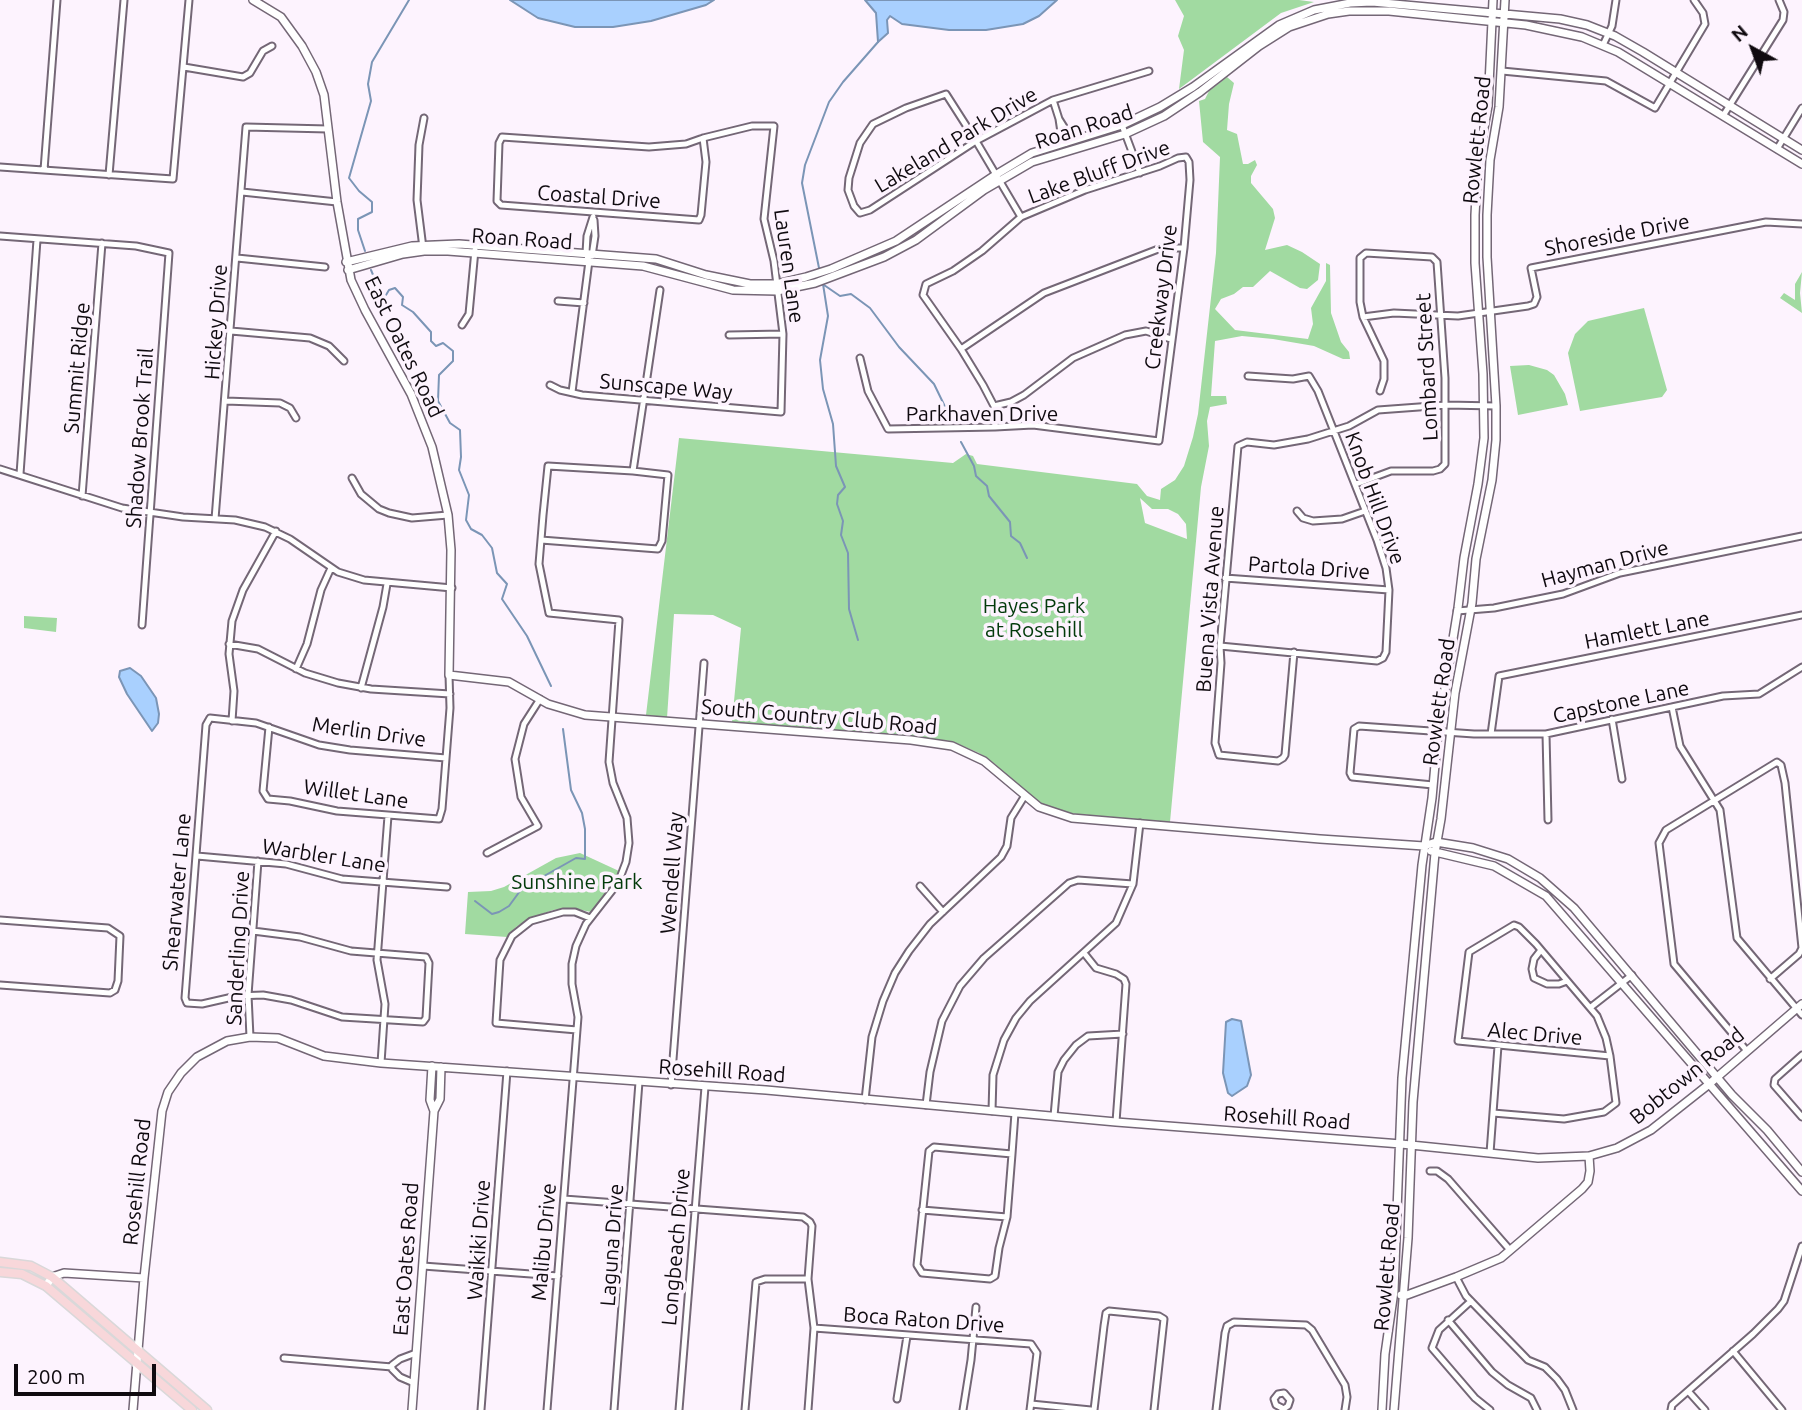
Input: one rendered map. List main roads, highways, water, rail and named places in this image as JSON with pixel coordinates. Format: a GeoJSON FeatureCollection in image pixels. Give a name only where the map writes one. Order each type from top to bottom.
{"type":"FeatureCollection","features":[{"type":"Feature","properties":{"kind":"main road"},"geometry":{"type":"LineString","coordinates":[[0,1262],[31,1266],[52,1278],[207,1410]]}},
{"type":"Feature","properties":{"kind":"main road"},"geometry":{"type":"LineString","coordinates":[[0,1272],[22,1275],[46,1286],[192,1410]]}},
{"type":"Feature","properties":{"kind":"water"},"geometry":{"type":"Polygon","coordinates":[[[510,0],[714,0],[706,5],[651,21],[613,27],[575,27],[538,18],[510,0]]]}},
{"type":"Feature","properties":{"kind":"water"},"geometry":{"type":"Polygon","coordinates":[[[865,0],[1057,0],[1039,16],[1023,24],[986,30],[949,30],[902,24],[890,16],[887,20],[888,33],[878,42],[876,13],[865,0]]]}},
{"type":"Feature","properties":{"kind":"water"},"geometry":{"type":"Polygon","coordinates":[[[130,668],[141,676],[156,698],[158,723],[152,731],[119,677],[120,671],[130,668]]]}},
{"type":"Feature","properties":{"kind":"water"},"geometry":{"type":"Polygon","coordinates":[[[1232,1019],[1241,1021],[1251,1075],[1247,1086],[1232,1096],[1228,1093],[1223,1073],[1226,1022],[1232,1019]]]}},
{"type":"Feature","properties":{"kind":"waterway"},"geometry":{"type":"LineString","coordinates":[[365,251],[358,230],[358,219],[372,212],[372,202],[349,178],[371,101],[368,84],[372,62],[409,0]]}},
{"type":"Feature","properties":{"kind":"waterway"},"geometry":{"type":"LineString","coordinates":[[819,268],[802,183],[805,165],[829,102],[878,42]]}},
{"type":"Feature","properties":{"kind":"waterway"},"geometry":{"type":"LineString","coordinates":[[371,270],[381,294],[386,295],[389,290],[395,288],[403,297],[402,305],[413,312],[431,332],[431,341],[436,346],[443,343],[453,351],[453,361],[439,375],[438,401],[450,423],[460,430],[459,470],[469,495],[466,520],[471,529],[482,535],[492,548],[497,573],[507,584],[502,599],[527,636],[551,686]]}},
{"type":"Feature","properties":{"kind":"waterway"},"geometry":{"type":"LineString","coordinates":[[823,284],[828,316],[820,360],[823,389],[833,424],[836,466],[845,487],[838,495],[837,504],[843,521],[841,535],[848,553],[849,609],[858,640]]}},
{"type":"Feature","properties":{"kind":"waterway"},"geometry":{"type":"LineString","coordinates":[[824,285],[840,296],[851,294],[870,308],[899,347],[934,384],[951,419]]}},
{"type":"Feature","properties":{"kind":"waterway"},"geometry":{"type":"LineString","coordinates":[[961,442],[974,466],[976,476],[987,486],[989,496],[1010,522],[1011,536],[1020,543],[1027,558]]}},
{"type":"Feature","properties":{"kind":"waterway"},"geometry":{"type":"LineString","coordinates":[[475,901],[492,914],[499,912],[509,906],[520,891],[537,880],[576,858],[585,859],[585,829],[582,813],[571,790],[563,729]]}},
{"type":"Feature","properties":{"kind":"park label","name":"Hayes Park at Rosehill"},"geometry":{"type":"Point","coordinates":[1034,618]}},
{"type":"Feature","properties":{"kind":"park label","name":"Sunshine Park"},"geometry":{"type":"Point","coordinates":[577,882]}}]}
